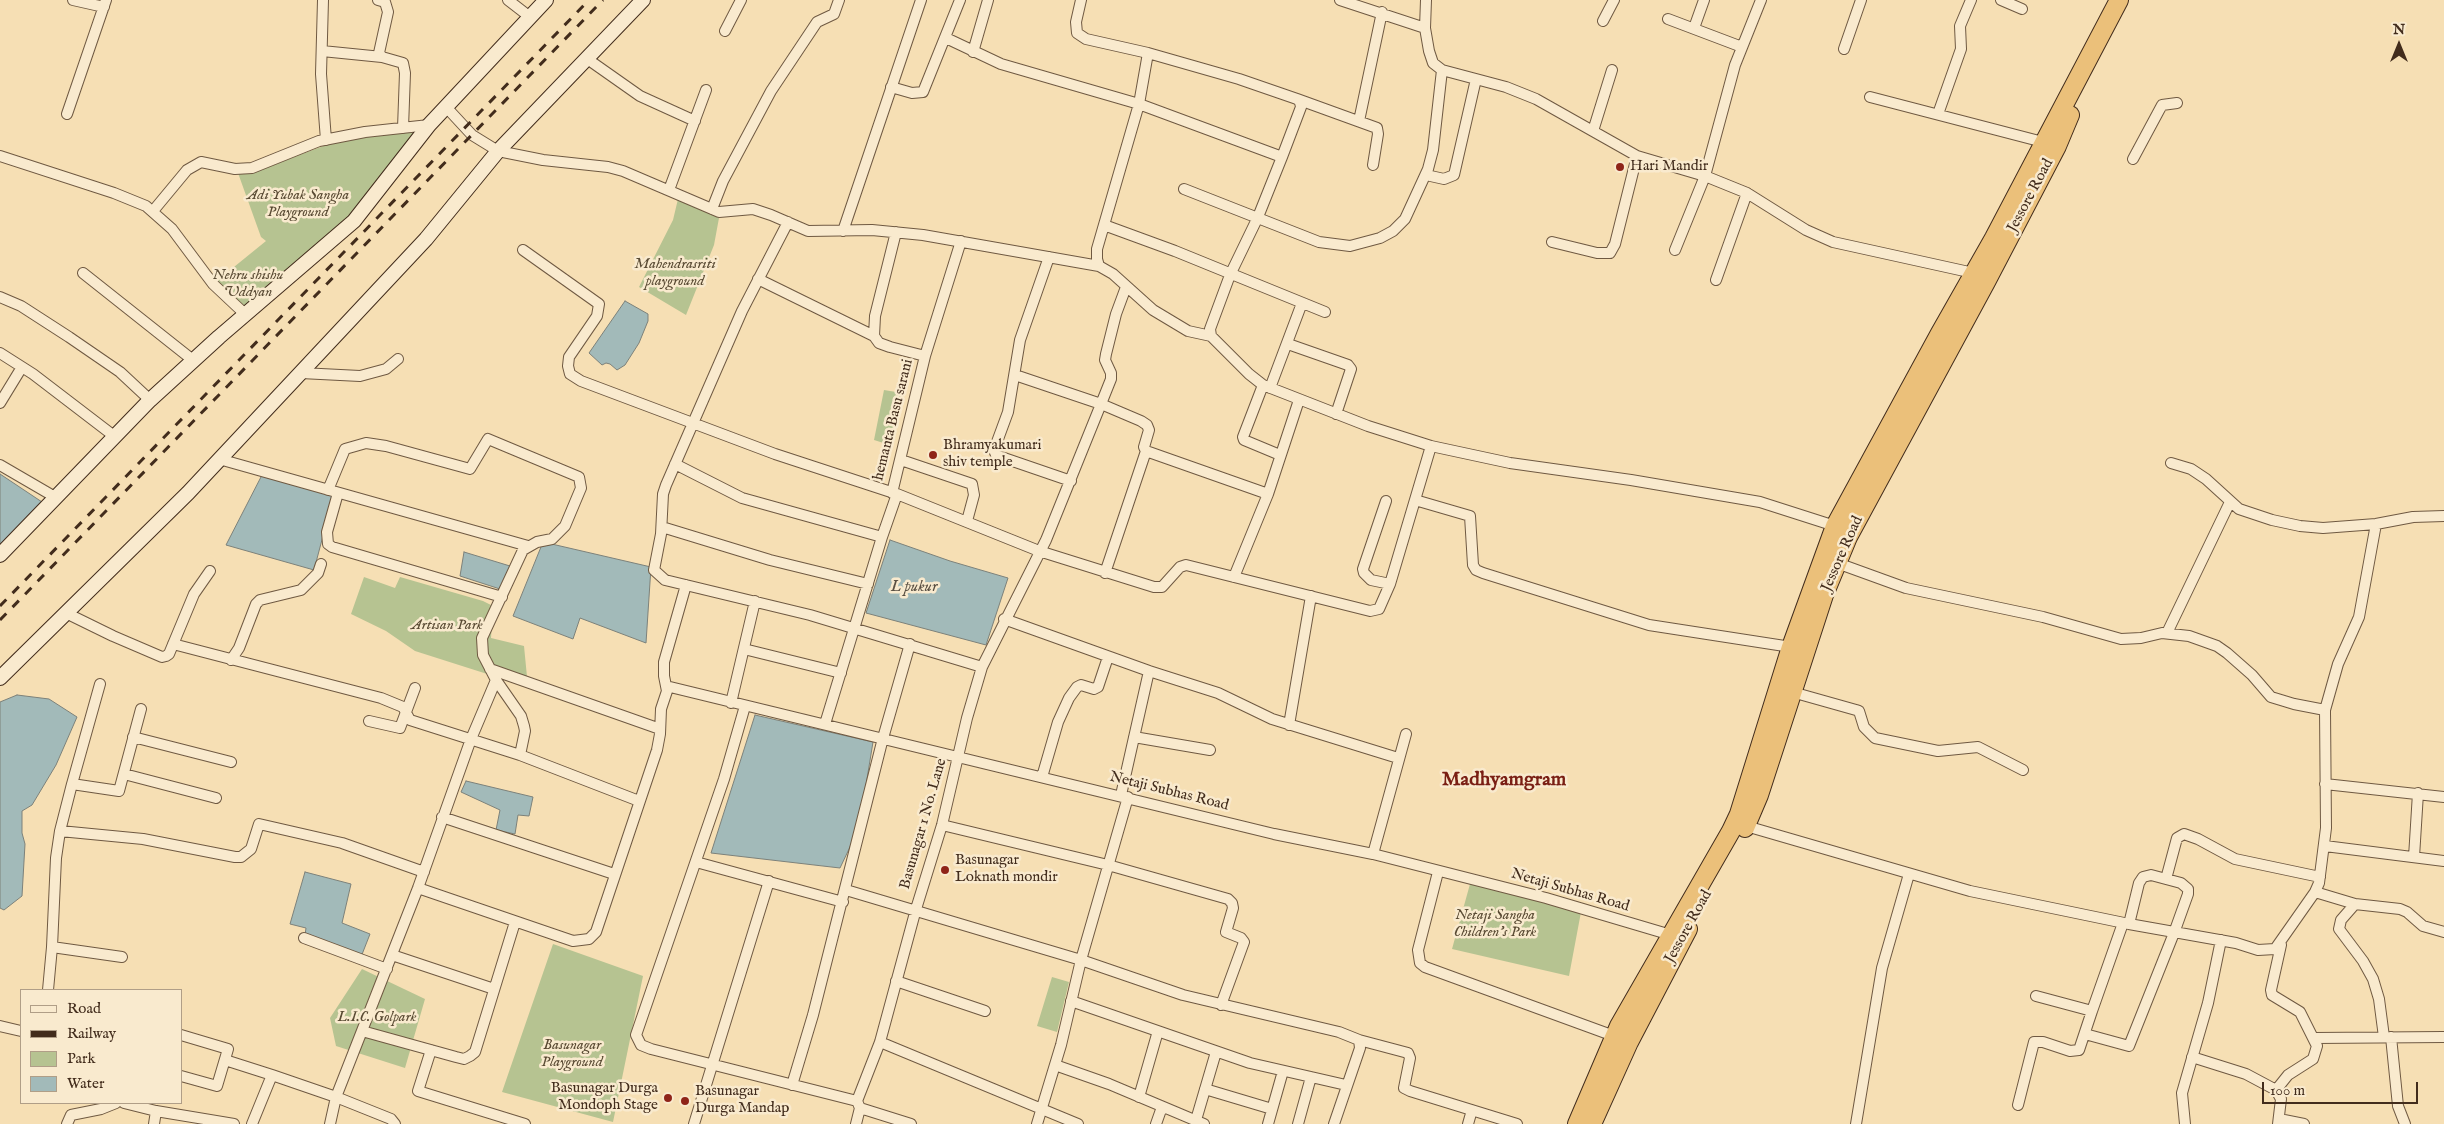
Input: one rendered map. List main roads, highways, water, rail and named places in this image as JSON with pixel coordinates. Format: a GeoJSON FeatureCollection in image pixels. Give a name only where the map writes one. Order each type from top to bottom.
{"type":"FeatureCollection","features":[{"type":"Feature","properties":{"kind":"highway"},"geometry":{"type":"LineString","coordinates":[[1577,1124],[1614,1036],[1739,814],[1791,647],[1835,526],[1940,332],[1982,275],[2043,142],[2119,0]]}},
{"type":"Feature","properties":{"kind":"highway","name":"Jessore Road"},"geometry":{"type":"LineString","coordinates":[[1592,1124],[1652,995],[1746,826],[1759,795],[1792,692],[1837,563],[1848,537],[1982,275],[2057,146],[2062,132],[2129,0]]}},
{"type":"Feature","properties":{"kind":"water"},"geometry":{"type":"Polygon","coordinates":[[[625,301],[648,314],[648,321],[639,343],[625,365],[617,370],[610,364],[602,365],[589,353],[625,301]]]}},
{"type":"Feature","properties":{"kind":"water"},"geometry":{"type":"Polygon","coordinates":[[[0,474],[42,502],[0,545],[0,474]]]}},
{"type":"Feature","properties":{"kind":"water"},"geometry":{"type":"Polygon","coordinates":[[[262,475],[334,494],[314,570],[226,545],[262,475]]]}},
{"type":"Feature","properties":{"kind":"water","name":"L pukur"},"geometry":{"type":"Polygon","coordinates":[[[890,540],[950,561],[1008,578],[986,645],[866,613],[890,540]]]}},
{"type":"Feature","properties":{"kind":"water"},"geometry":{"type":"Polygon","coordinates":[[[543,542],[651,567],[646,643],[580,618],[573,639],[513,616],[543,542]]]}},
{"type":"Feature","properties":{"kind":"water"},"geometry":{"type":"Polygon","coordinates":[[[464,552],[510,566],[503,590],[460,576],[464,552]]]}},
{"type":"Feature","properties":{"kind":"water"},"geometry":{"type":"Polygon","coordinates":[[[17,695],[49,699],[77,717],[56,765],[32,805],[22,811],[22,833],[25,844],[22,896],[4,910],[0,908],[0,702],[17,695]]]}},
{"type":"Feature","properties":{"kind":"water"},"geometry":{"type":"Polygon","coordinates":[[[755,715],[873,742],[859,828],[840,868],[711,853],[755,715]]]}},
{"type":"Feature","properties":{"kind":"water"},"geometry":{"type":"Polygon","coordinates":[[[466,781],[533,797],[529,816],[518,815],[515,834],[496,830],[500,810],[461,792],[466,781]]]}},
{"type":"Feature","properties":{"kind":"water"},"geometry":{"type":"Polygon","coordinates":[[[305,872],[351,884],[342,923],[370,934],[361,957],[305,935],[306,928],[290,924],[305,872]]]}},
{"type":"Feature","properties":{"kind":"railway"},"geometry":{"type":"LineString","coordinates":[[0,606],[589,0]]}},
{"type":"Feature","properties":{"kind":"railway"},"geometry":{"type":"LineString","coordinates":[[0,620],[603,0]]}},
{"type":"Feature","properties":{"kind":"place","name":"Hari Mandir"},"geometry":{"type":"Point","coordinates":[1620,167]}},
{"type":"Feature","properties":{"kind":"place","name":"Bhramyakumari shiv temple"},"geometry":{"type":"Point","coordinates":[933,455]}},
{"type":"Feature","properties":{"kind":"place","name":"Basunagar Loknath mondir"},"geometry":{"type":"Point","coordinates":[945,870]}},
{"type":"Feature","properties":{"kind":"place","name":"Basunagar Durga Mondoph Stage"},"geometry":{"type":"Point","coordinates":[668,1098]}},
{"type":"Feature","properties":{"kind":"place","name":"Basunagar Durga Mandap"},"geometry":{"type":"Point","coordinates":[685,1101]}},
{"type":"Feature","properties":{"kind":"district","name":"Madhyamgram"},"geometry":{"type":"Point","coordinates":[1504,781]}},
{"type":"Feature","properties":{"kind":"park label","name":"Adi Yubak Sangha Playground"},"geometry":{"type":"Point","coordinates":[298,204]}},
{"type":"Feature","properties":{"kind":"park label","name":"Mahendrasriti playground"},"geometry":{"type":"Point","coordinates":[675,274]}},
{"type":"Feature","properties":{"kind":"park label","name":"Nehru shishu Uddyan"},"geometry":{"type":"Point","coordinates":[248,284]}},
{"type":"Feature","properties":{"kind":"park label","name":"Artisan Park"},"geometry":{"type":"Point","coordinates":[447,626]}},
{"type":"Feature","properties":{"kind":"park label","name":"Netaji Sangha Children's Park"},"geometry":{"type":"Point","coordinates":[1495,924]}},
{"type":"Feature","properties":{"kind":"park label","name":"L.I.C. Golpark"},"geometry":{"type":"Point","coordinates":[377,1018]}},
{"type":"Feature","properties":{"kind":"park label","name":"Basunagar Playground"},"geometry":{"type":"Point","coordinates":[572,1054]}}]}
